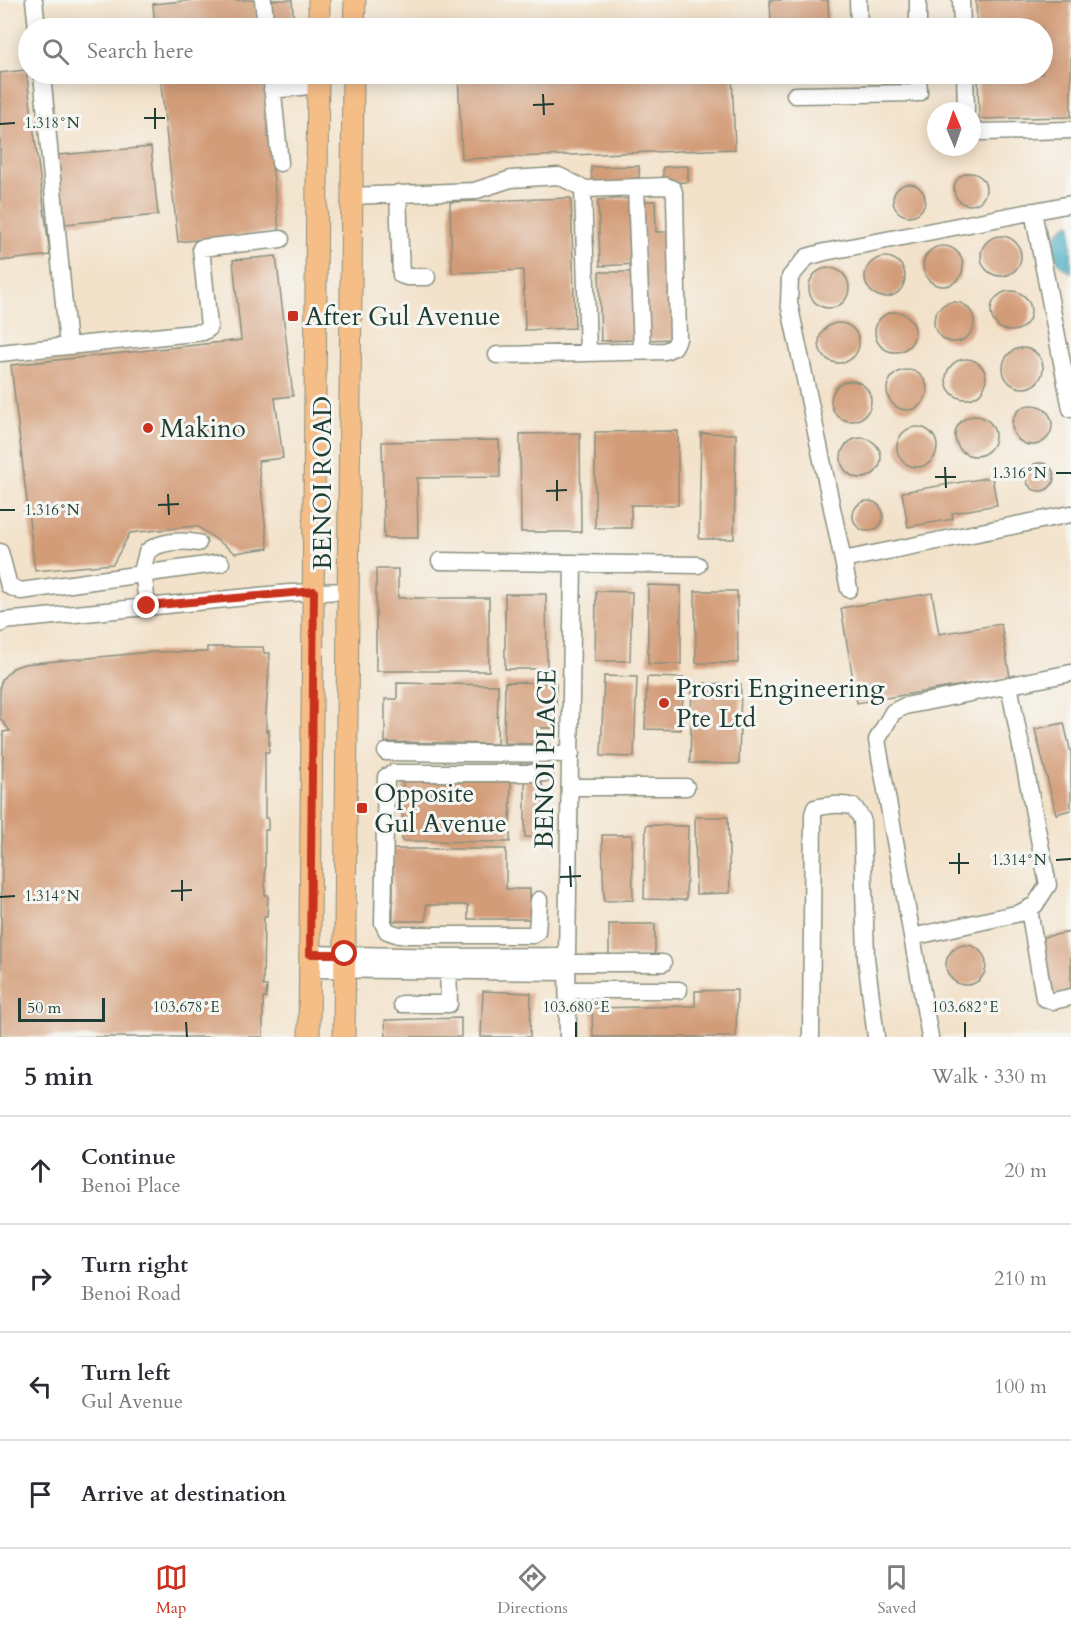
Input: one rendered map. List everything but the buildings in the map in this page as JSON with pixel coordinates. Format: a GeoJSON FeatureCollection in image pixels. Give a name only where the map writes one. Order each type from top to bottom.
{"type":"FeatureCollection","features":[{"type":"Feature","properties":{"kind":"main road"},"geometry":{"type":"LineString","coordinates":[[319,0],[319,18]]}},
{"type":"Feature","properties":{"kind":"main road"},"geometry":{"type":"LineString","coordinates":[[354,18],[355,0]]}},
{"type":"Feature","properties":{"kind":"main road","name":"BENOI ROAD"},"geometry":{"type":"LineString","coordinates":[[309,1037],[318,84]]}},
{"type":"Feature","properties":{"kind":"main road","name":"BENOI ROAD"},"geometry":{"type":"LineString","coordinates":[[344,1037],[353,84]]}},
{"type":"Feature","properties":{"kind":"street"},"geometry":{"type":"LineString","coordinates":[[34,0],[36,18]]}},
{"type":"Feature","properties":{"kind":"street"},"geometry":{"type":"LineString","coordinates":[[263,0],[265,18]]}},
{"type":"Feature","properties":{"kind":"street"},"geometry":{"type":"LineString","coordinates":[[858,0],[859,18]]}},
{"type":"Feature","properties":{"kind":"street"},"geometry":{"type":"LineString","coordinates":[[918,0],[918,18]]}},
{"type":"Feature","properties":{"kind":"street"},"geometry":{"type":"LineString","coordinates":[[961,0],[962,18]]}},
{"type":"Feature","properties":{"kind":"street"},"geometry":{"type":"LineString","coordinates":[[43,84],[68,346]]}},
{"type":"Feature","properties":{"kind":"street"},"geometry":{"type":"LineString","coordinates":[[272,84],[280,163]]}},
{"type":"Feature","properties":{"kind":"street"},"geometry":{"type":"LineString","coordinates":[[795,95],[920,93],[919,84]]}},
{"type":"Feature","properties":{"kind":"street"},"geometry":{"type":"LineString","coordinates":[[965,84],[966,102]]}},
{"type":"Feature","properties":{"kind":"street"},"geometry":{"type":"LineString","coordinates":[[981,132],[1071,129]]}},
{"type":"Feature","properties":{"kind":"street"},"geometry":{"type":"LineString","coordinates":[[351,196],[474,191],[511,179],[559,176],[583,188],[669,186],[673,189],[678,339],[674,347],[670,350],[497,355]]}},
{"type":"Feature","properties":{"kind":"street"},"geometry":{"type":"LineString","coordinates":[[636,187],[642,351]]}},
{"type":"Feature","properties":{"kind":"street"},"geometry":{"type":"LineString","coordinates":[[583,188],[588,353]]}},
{"type":"Feature","properties":{"kind":"street"},"geometry":{"type":"LineString","coordinates":[[398,194],[401,275],[427,277]]}},
{"type":"Feature","properties":{"kind":"street"},"geometry":{"type":"LineString","coordinates":[[849,589],[789,303],[790,277],[807,257],[1071,204]]}},
{"type":"Feature","properties":{"kind":"street"},"geometry":{"type":"LineString","coordinates":[[1033,211],[1071,409]]}},
{"type":"Feature","properties":{"kind":"street"},"geometry":{"type":"LineString","coordinates":[[0,353],[203,332],[208,329],[209,321],[201,248],[281,239]]}},
{"type":"Feature","properties":{"kind":"street"},"geometry":{"type":"LineString","coordinates":[[843,560],[1071,514]]}},
{"type":"Feature","properties":{"kind":"street"},"geometry":{"type":"LineString","coordinates":[[147,606],[143,563],[150,549],[167,543],[187,541],[198,543]]}},
{"type":"Feature","properties":{"kind":"street"},"geometry":{"type":"LineString","coordinates":[[0,552],[9,586],[21,591],[221,563]]}},
{"type":"Feature","properties":{"kind":"street"},"geometry":{"type":"LineString","coordinates":[[440,561],[698,565]]}},
{"type":"Feature","properties":{"kind":"street","name":"BENOI PLACE"},"geometry":{"type":"LineString","coordinates":[[568,1037],[573,563]]}},
{"type":"Feature","properties":{"kind":"street"},"geometry":{"type":"LineString","coordinates":[[1,621],[314,591],[348,591]]}},
{"type":"Feature","properties":{"kind":"street"},"geometry":{"type":"LineString","coordinates":[[930,1037],[877,740],[893,712],[905,706],[1071,673]]}},
{"type":"Feature","properties":{"kind":"street"},"geometry":{"type":"LineString","coordinates":[[912,937],[1020,913],[1035,905],[1047,885],[1009,685]]}},
{"type":"Feature","properties":{"kind":"street"},"geometry":{"type":"LineString","coordinates":[[386,752],[571,754]]}},
{"type":"Feature","properties":{"kind":"street"},"geometry":{"type":"LineString","coordinates":[[539,900],[537,932],[533,935],[399,935],[387,931],[383,923],[386,777],[393,773],[545,773]]}},
{"type":"Feature","properties":{"kind":"street"},"geometry":{"type":"LineString","coordinates":[[571,787],[686,787]]}},
{"type":"Feature","properties":{"kind":"street"},"geometry":{"type":"LineString","coordinates":[[811,1037],[813,814],[815,808],[848,805],[854,807],[862,819],[866,958],[876,1037]]}},
{"type":"Feature","properties":{"kind":"street"},"geometry":{"type":"LineString","coordinates":[[1029,909],[1042,994],[1047,1000],[1071,997]]}},
{"type":"Feature","properties":{"kind":"street"},"geometry":{"type":"LineString","coordinates":[[466,934],[467,964]]}},
{"type":"Feature","properties":{"kind":"street"},"geometry":{"type":"LineString","coordinates":[[310,961],[448,964],[663,963]]}},
{"type":"Feature","properties":{"kind":"street"},"geometry":{"type":"LineString","coordinates":[[402,1004],[449,1004],[448,964]]}},
{"type":"Feature","properties":{"kind":"street"},"geometry":{"type":"LineString","coordinates":[[568,990],[679,990]]}},
{"type":"Feature","properties":{"kind":"water"},"geometry":{"type":"Polygon","coordinates":[[[1071,223],[1071,272],[1058,261],[1054,247],[1058,233],[1071,223]]]}},
{"type":"Feature","properties":{"kind":"place","name":"After Gul Avenue"},"geometry":{"type":"Point","coordinates":[293,316]}},
{"type":"Feature","properties":{"kind":"place","name":"Makino"},"geometry":{"type":"Point","coordinates":[148,428]}},
{"type":"Feature","properties":{"kind":"place","name":"Prosri Engineering Pte Ltd"},"geometry":{"type":"Point","coordinates":[664,703]}},
{"type":"Feature","properties":{"kind":"place","name":"Opposite Gul Avenue"},"geometry":{"type":"Point","coordinates":[362,808]}},
{"type":"Feature","properties":{"kind":"route"},"geometry":{"type":"LineString","coordinates":[[147,606],[314,591],[310,954],[345,954]]}}]}
